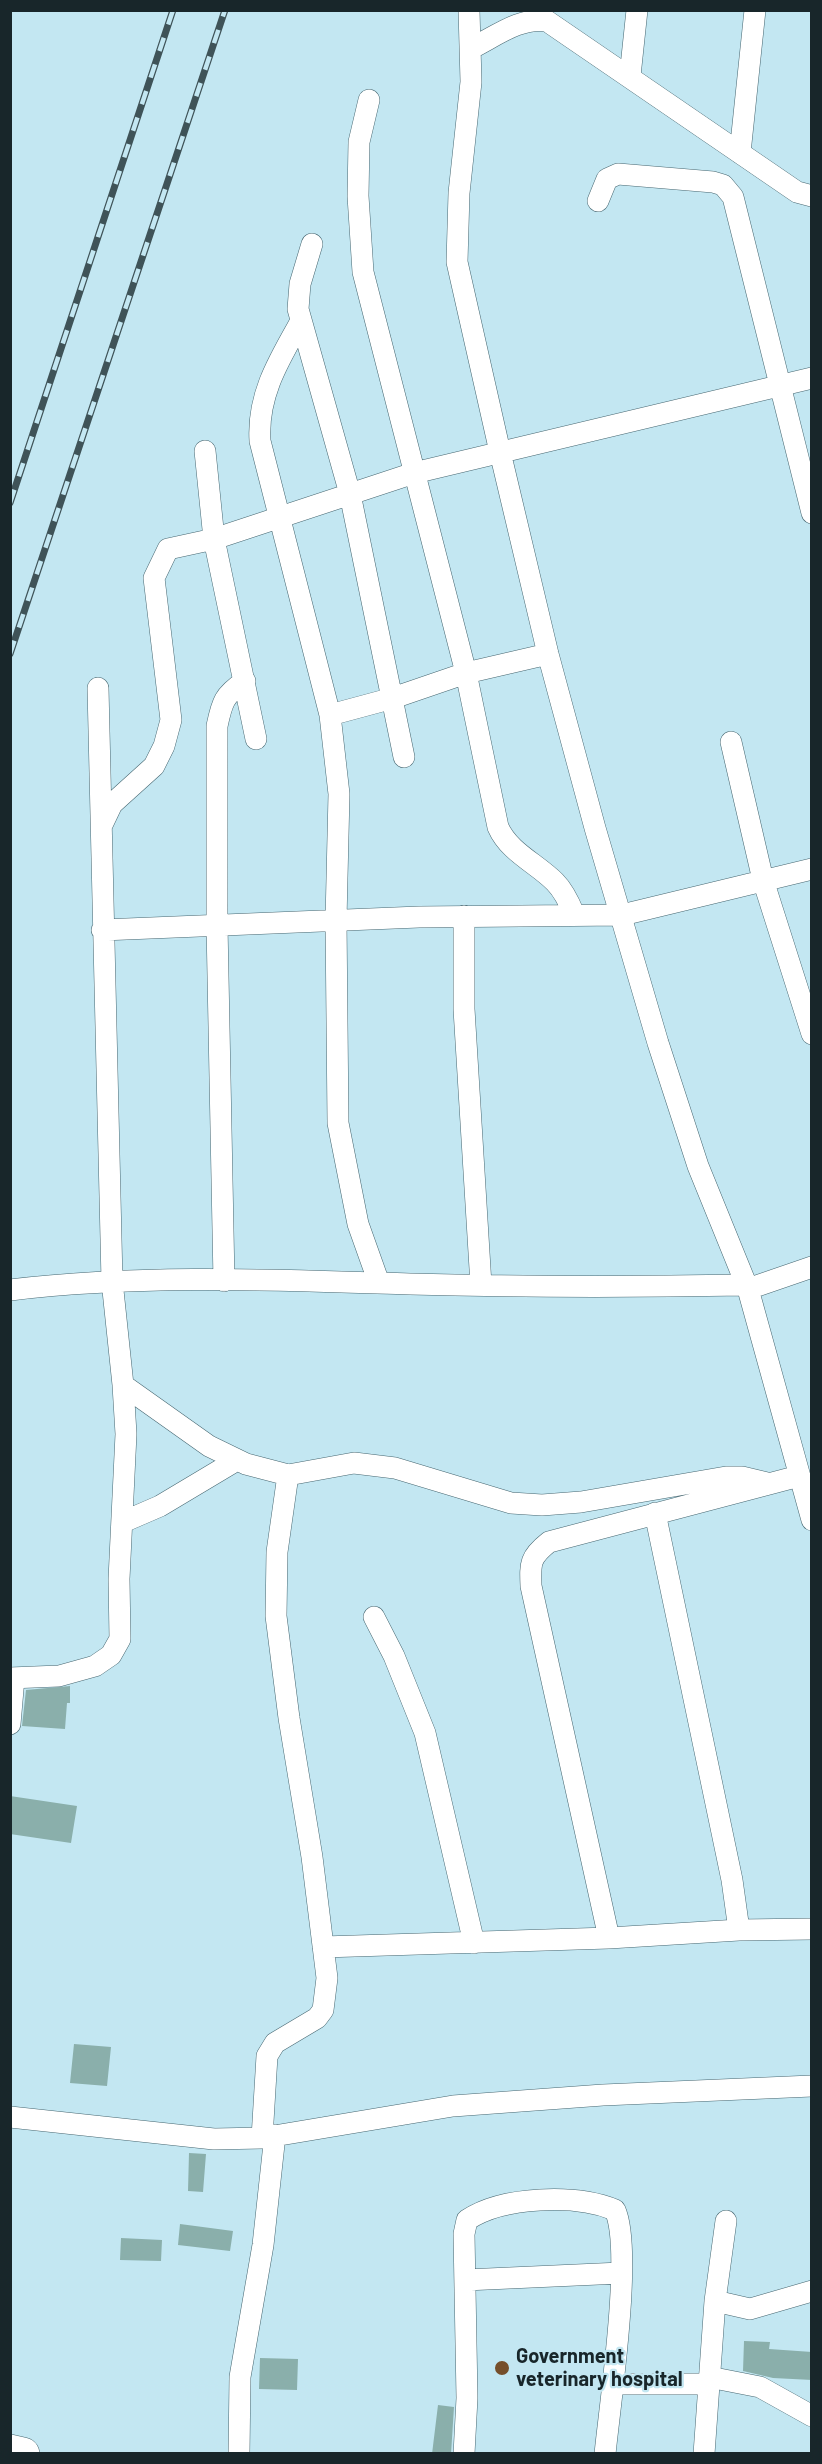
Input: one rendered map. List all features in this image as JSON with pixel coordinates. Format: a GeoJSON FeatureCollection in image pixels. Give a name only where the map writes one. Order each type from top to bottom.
{"type":"FeatureCollection","features":[{"type":"Feature","properties":{"kind":"highway"},"geometry":{"type":"LineString","coordinates":[[10,2451],[23,2454]]}},
{"type":"Feature","properties":{"kind":"street"},"geometry":{"type":"LineString","coordinates":[[470,10],[471,82],[459,193],[457,262],[500,452],[548,654],[595,828],[658,1043],[695,1155],[747,1287],[812,1520]]}},
{"type":"Feature","properties":{"kind":"street"},"geometry":{"type":"LineString","coordinates":[[630,76],[637,10]]}},
{"type":"Feature","properties":{"kind":"street"},"geometry":{"type":"LineString","coordinates":[[740,153],[755,10]]}},
{"type":"Feature","properties":{"kind":"street"},"geometry":{"type":"LineString","coordinates":[[472,48],[519,24],[535,19],[548,21],[797,192],[812,196]]}},
{"type":"Feature","properties":{"kind":"street"},"geometry":{"type":"LineString","coordinates":[[369,100],[359,142],[358,196],[363,272],[466,673],[498,827],[503,838],[555,882],[567,898],[574,914]]}},
{"type":"Feature","properties":{"kind":"street"},"geometry":{"type":"LineString","coordinates":[[598,201],[607,179],[618,174],[713,182],[723,185],[733,197],[812,513]]}},
{"type":"Feature","properties":{"kind":"street"},"geometry":{"type":"LineString","coordinates":[[312,244],[300,284],[298,309],[350,494],[404,757]]}},
{"type":"Feature","properties":{"kind":"street"},"geometry":{"type":"LineString","coordinates":[[301,321],[268,381],[259,418],[260,441],[330,715],[339,794],[336,920],[338,1123],[358,1224],[379,1283]]}},
{"type":"Feature","properties":{"kind":"street"},"geometry":{"type":"LineString","coordinates":[[100,828],[112,804],[154,766],[164,746],[171,720],[154,578],[159,563],[168,549],[213,540],[414,473],[778,384],[812,378]]}},
{"type":"Feature","properties":{"kind":"street"},"geometry":{"type":"LineString","coordinates":[[205,451],[213,540],[256,739]]}},
{"type":"Feature","properties":{"kind":"street"},"geometry":{"type":"LineString","coordinates":[[330,715],[393,698],[466,673],[548,654]]}},
{"type":"Feature","properties":{"kind":"street"},"geometry":{"type":"LineString","coordinates":[[224,1281],[217,925],[217,726],[221,705],[229,692],[245,681]]}},
{"type":"Feature","properties":{"kind":"street"},"geometry":{"type":"LineString","coordinates":[[10,1724],[12,1678],[78,1672],[95,1666],[111,1655],[120,1639],[122,1623],[119,1579],[126,1434],[112,1281],[98,688]]}},
{"type":"Feature","properties":{"kind":"street"},"geometry":{"type":"LineString","coordinates":[[731,742],[763,880],[812,1035]]}},
{"type":"Feature","properties":{"kind":"street"},"geometry":{"type":"LineString","coordinates":[[102,930],[464,916],[622,915],[812,869]]}},
{"type":"Feature","properties":{"kind":"street"},"geometry":{"type":"LineString","coordinates":[[464,916],[464,1009],[481,1286]]}},
{"type":"Feature","properties":{"kind":"street"},"geometry":{"type":"LineString","coordinates":[[10,1290],[112,1281],[747,1287],[812,1267]]}},
{"type":"Feature","properties":{"kind":"street"},"geometry":{"type":"LineString","coordinates":[[123,1385],[209,1446],[237,1460],[288,1475],[354,1463],[395,1468],[511,1503],[542,1505],[581,1502],[726,1477],[742,1477],[767,1483]]}},
{"type":"Feature","properties":{"kind":"street"},"geometry":{"type":"LineString","coordinates":[[123,1522],[160,1506],[237,1460]]}},
{"type":"Feature","properties":{"kind":"street"},"geometry":{"type":"LineString","coordinates":[[239,2454],[240,2377],[263,2245],[269,2136],[267,2056],[275,2043],[317,2018],[323,2010],[327,1978],[276,1616],[277,1552],[288,1475]]}},
{"type":"Feature","properties":{"kind":"street"},"geometry":{"type":"LineString","coordinates":[[609,1938],[531,1586],[530,1565],[536,1552],[549,1542],[799,1476]]}},
{"type":"Feature","properties":{"kind":"street"},"geometry":{"type":"LineString","coordinates":[[655,1513],[732,1880],[739,1930]]}},
{"type":"Feature","properties":{"kind":"street"},"geometry":{"type":"LineString","coordinates":[[374,1617],[394,1656],[425,1733],[474,1943]]}},
{"type":"Feature","properties":{"kind":"street"},"geometry":{"type":"LineString","coordinates":[[323,1947],[812,1929]]}},
{"type":"Feature","properties":{"kind":"street"},"geometry":{"type":"LineString","coordinates":[[10,2117],[213,2139],[269,2136],[453,2106],[603,2095],[812,2086]]}},
{"type":"Feature","properties":{"kind":"street"},"geometry":{"type":"LineString","coordinates":[[464,2454],[467,2397],[464,2234],[467,2220],[482,2210],[529,2200],[596,2202],[615,2210],[620,2221],[621,2273],[605,2454]]}},
{"type":"Feature","properties":{"kind":"street"},"geometry":{"type":"LineString","coordinates":[[704,2454],[715,2301],[726,2221]]}},
{"type":"Feature","properties":{"kind":"street"},"geometry":{"type":"LineString","coordinates":[[465,2280],[621,2273]]}},
{"type":"Feature","properties":{"kind":"street"},"geometry":{"type":"LineString","coordinates":[[715,2301],[750,2308],[812,2291]]}},
{"type":"Feature","properties":{"kind":"street"},"geometry":{"type":"LineString","coordinates":[[612,2384],[709,2381],[760,2387],[812,2416]]}},
{"type":"Feature","properties":{"kind":"building"},"geometry":{"type":"Polygon","coordinates":[[[70,1686],[70,1703],[67,1703],[65,1729],[22,1726],[26,1690],[70,1686]]]}},
{"type":"Feature","properties":{"kind":"building"},"geometry":{"type":"Polygon","coordinates":[[[10,1796],[77,1806],[71,1843],[10,1834],[10,1796]]]}},
{"type":"Feature","properties":{"kind":"building"},"geometry":{"type":"Polygon","coordinates":[[[74,2044],[111,2047],[107,2086],[70,2083],[74,2044]]]}},
{"type":"Feature","properties":{"kind":"building"},"geometry":{"type":"Polygon","coordinates":[[[189,2153],[206,2154],[203,2192],[188,2191],[189,2153]]]}},
{"type":"Feature","properties":{"kind":"building"},"geometry":{"type":"Polygon","coordinates":[[[180,2224],[233,2231],[230,2251],[178,2245],[180,2224]]]}},
{"type":"Feature","properties":{"kind":"building"},"geometry":{"type":"Polygon","coordinates":[[[121,2238],[162,2240],[161,2261],[120,2260],[121,2238]]]}},
{"type":"Feature","properties":{"kind":"building"},"geometry":{"type":"Polygon","coordinates":[[[744,2341],[770,2342],[769,2349],[812,2352],[812,2380],[773,2378],[743,2371],[744,2341]]]}},
{"type":"Feature","properties":{"kind":"building"},"geometry":{"type":"Polygon","coordinates":[[[260,2358],[298,2359],[297,2390],[259,2389],[260,2358]]]}},
{"type":"Feature","properties":{"kind":"building"},"geometry":{"type":"Polygon","coordinates":[[[438,2405],[454,2407],[451,2454],[432,2454],[438,2405]]]}},
{"type":"Feature","properties":{"kind":"railway"},"geometry":{"type":"LineString","coordinates":[[10,503],[173,10]]}},
{"type":"Feature","properties":{"kind":"railway"},"geometry":{"type":"LineString","coordinates":[[10,654],[225,10]]}},
{"type":"Feature","properties":{"kind":"place","name":"Government veterinary hospital"},"geometry":{"type":"Point","coordinates":[502,2368]}}]}
